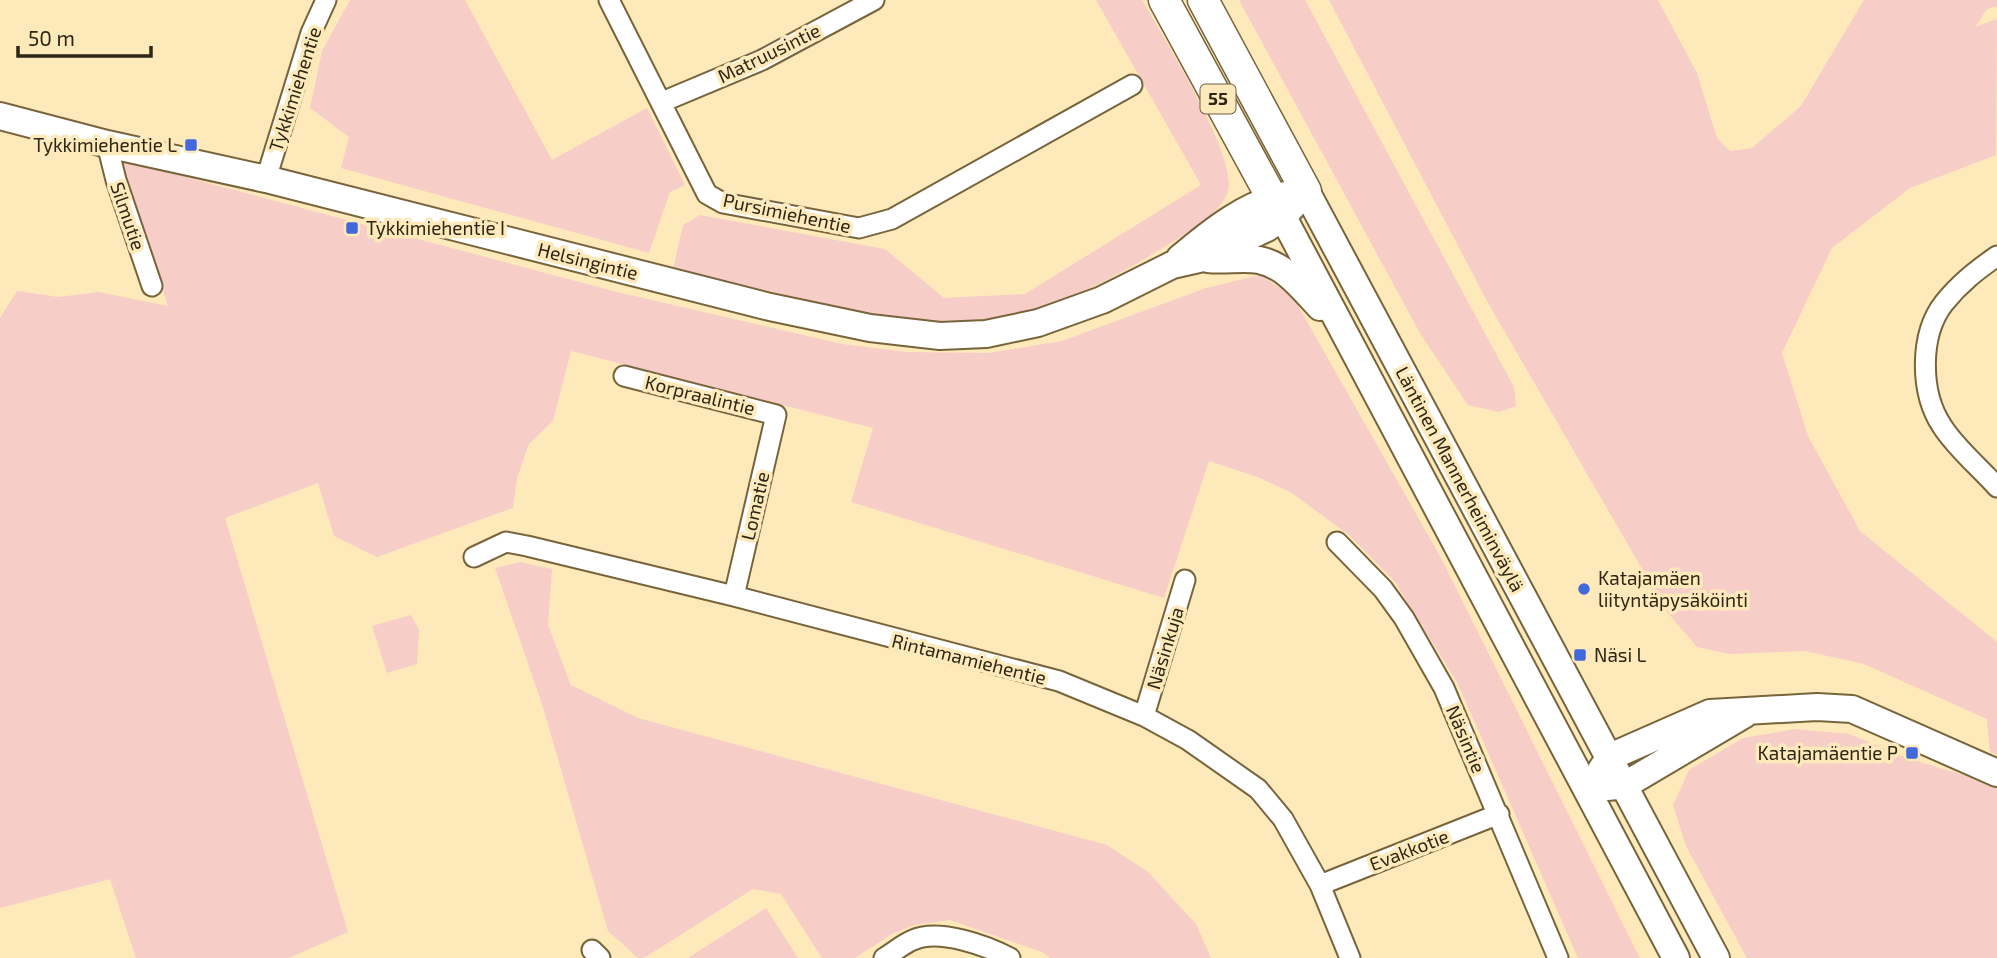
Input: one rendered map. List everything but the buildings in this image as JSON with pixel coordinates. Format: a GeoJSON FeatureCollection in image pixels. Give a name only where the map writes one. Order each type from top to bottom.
{"type":"FeatureCollection","features":[{"type":"Feature","properties":{"kind":"main road","name":"Läntinen Mannerheiminväylä"},"geometry":{"type":"LineString","coordinates":[[1164,0],[1278,207],[1676,958]]}},
{"type":"Feature","properties":{"kind":"main road","name":"Läntinen Mannerheiminväylä"},"geometry":{"type":"LineString","coordinates":[[1203,0],[1716,958]]}},
{"type":"Feature","properties":{"kind":"main road","name":"Helsingintie"},"geometry":{"type":"LineString","coordinates":[[0,117],[266,179],[770,307],[870,328],[940,336],[986,334],[1038,323],[1102,300],[1172,265],[1203,258],[1267,228],[1278,207]]}},
{"type":"Feature","properties":{"kind":"main road","name":"Helsingintie"},"geometry":{"type":"LineString","coordinates":[[1172,265],[1220,224],[1278,207],[1306,191]]}},
{"type":"Feature","properties":{"kind":"main road","name":"Helsingintie"},"geometry":{"type":"LineString","coordinates":[[1203,258],[1225,261],[1258,259],[1284,270],[1342,330]]}},
{"type":"Feature","properties":{"kind":"main road"},"geometry":{"type":"LineString","coordinates":[[1587,790],[1625,785],[1753,709]]}},
{"type":"Feature","properties":{"kind":"main road"},"geometry":{"type":"LineString","coordinates":[[1587,790],[1610,757],[1710,713],[1753,709],[1852,709],[1997,773]]}},
{"type":"Feature","properties":{"kind":"street","name":"Tykkimiehentie"},"geometry":{"type":"LineString","coordinates":[[266,179],[312,33],[326,0]]}},
{"type":"Feature","properties":{"kind":"street","name":"Pursimiehentie"},"geometry":{"type":"LineString","coordinates":[[609,0],[707,194],[723,203],[859,228],[892,219],[1132,85]]}},
{"type":"Feature","properties":{"kind":"street","name":"Matruusintie"},"geometry":{"type":"LineString","coordinates":[[662,102],[762,60],[874,0]]}},
{"type":"Feature","properties":{"kind":"street","name":"Silmutie"},"geometry":{"type":"LineString","coordinates":[[107,144],[116,180],[152,286]]}},
{"type":"Feature","properties":{"kind":"street"},"geometry":{"type":"LineString","coordinates":[[1997,256],[1968,277],[1942,305],[1930,335],[1924,372],[1931,404],[1942,427],[1997,486]]}},
{"type":"Feature","properties":{"kind":"street","name":"Korpraalintie"},"geometry":{"type":"LineString","coordinates":[[624,376],[776,415]]}},
{"type":"Feature","properties":{"kind":"street","name":"Lomatie"},"geometry":{"type":"LineString","coordinates":[[734,596],[776,415]]}},
{"type":"Feature","properties":{"kind":"street","name":"Näsintie"},"geometry":{"type":"LineString","coordinates":[[1337,541],[1369,572],[1404,618],[1444,688],[1559,958]]}},
{"type":"Feature","properties":{"kind":"street","name":"Rintamamiehentie"},"geometry":{"type":"LineString","coordinates":[[474,556],[506,542],[734,596],[1059,681],[1144,716],[1188,740],[1258,789],[1283,819],[1320,885],[1350,958]]}},
{"type":"Feature","properties":{"kind":"street","name":"Näsinkuja"},"geometry":{"type":"LineString","coordinates":[[1144,716],[1185,580]]}},
{"type":"Feature","properties":{"kind":"street","name":"Evakkotie"},"geometry":{"type":"LineString","coordinates":[[1320,885],[1499,814]]}},
{"type":"Feature","properties":{"kind":"street"},"geometry":{"type":"LineString","coordinates":[[884,958],[915,939],[931,936],[964,940],[1010,958]]}},
{"type":"Feature","properties":{"kind":"shaded area"},"geometry":{"type":"Polygon","coordinates":[[[350,0],[465,0],[552,160],[647,108],[685,185],[670,192],[649,253],[341,168],[349,137],[310,108],[322,51],[350,0]]]}},
{"type":"Feature","properties":{"kind":"shaded area"},"geometry":{"type":"Polygon","coordinates":[[[1096,0],[1142,0],[1181,67],[1222,151],[1228,174],[1228,191],[1217,209],[1186,234],[1111,278],[1062,300],[1011,317],[959,324],[888,318],[673,269],[683,225],[700,215],[885,249],[944,298],[1025,294],[1201,185],[1096,0]]]}},
{"type":"Feature","properties":{"kind":"shaded area"},"geometry":{"type":"Polygon","coordinates":[[[1239,0],[1305,0],[1514,387],[1516,406],[1499,412],[1468,405],[1421,335],[1239,0]]]}},
{"type":"Feature","properties":{"kind":"shaded area"},"geometry":{"type":"Polygon","coordinates":[[[1329,0],[1658,0],[1697,73],[1717,138],[1730,151],[1752,148],[1801,106],[1864,0],[1997,0],[1997,6],[1987,9],[1975,27],[1997,19],[1996,155],[1910,188],[1832,248],[1782,353],[1808,436],[1860,531],[1997,642],[1997,755],[1990,752],[1987,719],[1864,664],[1805,651],[1729,654],[1697,647],[1667,612],[1487,301],[1329,0]]]}},
{"type":"Feature","properties":{"kind":"shaded area"},"geometry":{"type":"Polygon","coordinates":[[[122,160],[617,292],[842,344],[907,352],[988,353],[1062,341],[1206,288],[1260,275],[1292,295],[1441,558],[1640,958],[1578,958],[1458,684],[1395,582],[1349,535],[1292,493],[1260,478],[1209,461],[1164,598],[851,502],[873,428],[571,351],[553,421],[529,444],[517,478],[513,508],[377,557],[334,536],[318,483],[225,518],[348,932],[289,958],[136,958],[110,879],[0,908],[0,318],[17,291],[58,297],[99,292],[168,306],[126,181],[122,160]]]}},
{"type":"Feature","properties":{"kind":"shaded area"},"geometry":{"type":"Polygon","coordinates":[[[520,562],[552,569],[548,625],[571,685],[638,718],[1107,845],[1148,872],[1196,924],[1211,958],[1050,958],[1042,952],[950,920],[914,925],[892,934],[855,958],[822,958],[781,894],[753,889],[644,958],[638,958],[608,931],[542,704],[495,568],[520,562]]]}},
{"type":"Feature","properties":{"kind":"shaded area"},"geometry":{"type":"Polygon","coordinates":[[[411,615],[419,630],[417,664],[387,673],[372,626],[411,615]]]}},
{"type":"Feature","properties":{"kind":"shaded area"},"geometry":{"type":"Polygon","coordinates":[[[1796,729],[1849,734],[1910,759],[1997,785],[1997,958],[1747,958],[1686,846],[1673,805],[1689,770],[1743,738],[1796,729]]]}},
{"type":"Feature","properties":{"kind":"shaded area"},"geometry":{"type":"Polygon","coordinates":[[[766,908],[798,958],[688,958],[766,908]]]}},
{"type":"Feature","properties":{"kind":"place","name":"Tykkimiehentie L"},"geometry":{"type":"Point","coordinates":[191,145]}},
{"type":"Feature","properties":{"kind":"place","name":"Tykkimiehentie I"},"geometry":{"type":"Point","coordinates":[352,228]}},
{"type":"Feature","properties":{"kind":"place","name":"Katajamäen liityntäpysäköinti"},"geometry":{"type":"Point","coordinates":[1584,589]}},
{"type":"Feature","properties":{"kind":"place","name":"Näsi L"},"geometry":{"type":"Point","coordinates":[1580,655]}},
{"type":"Feature","properties":{"kind":"place","name":"Katajamäentie P"},"geometry":{"type":"Point","coordinates":[1912,753]}}]}
